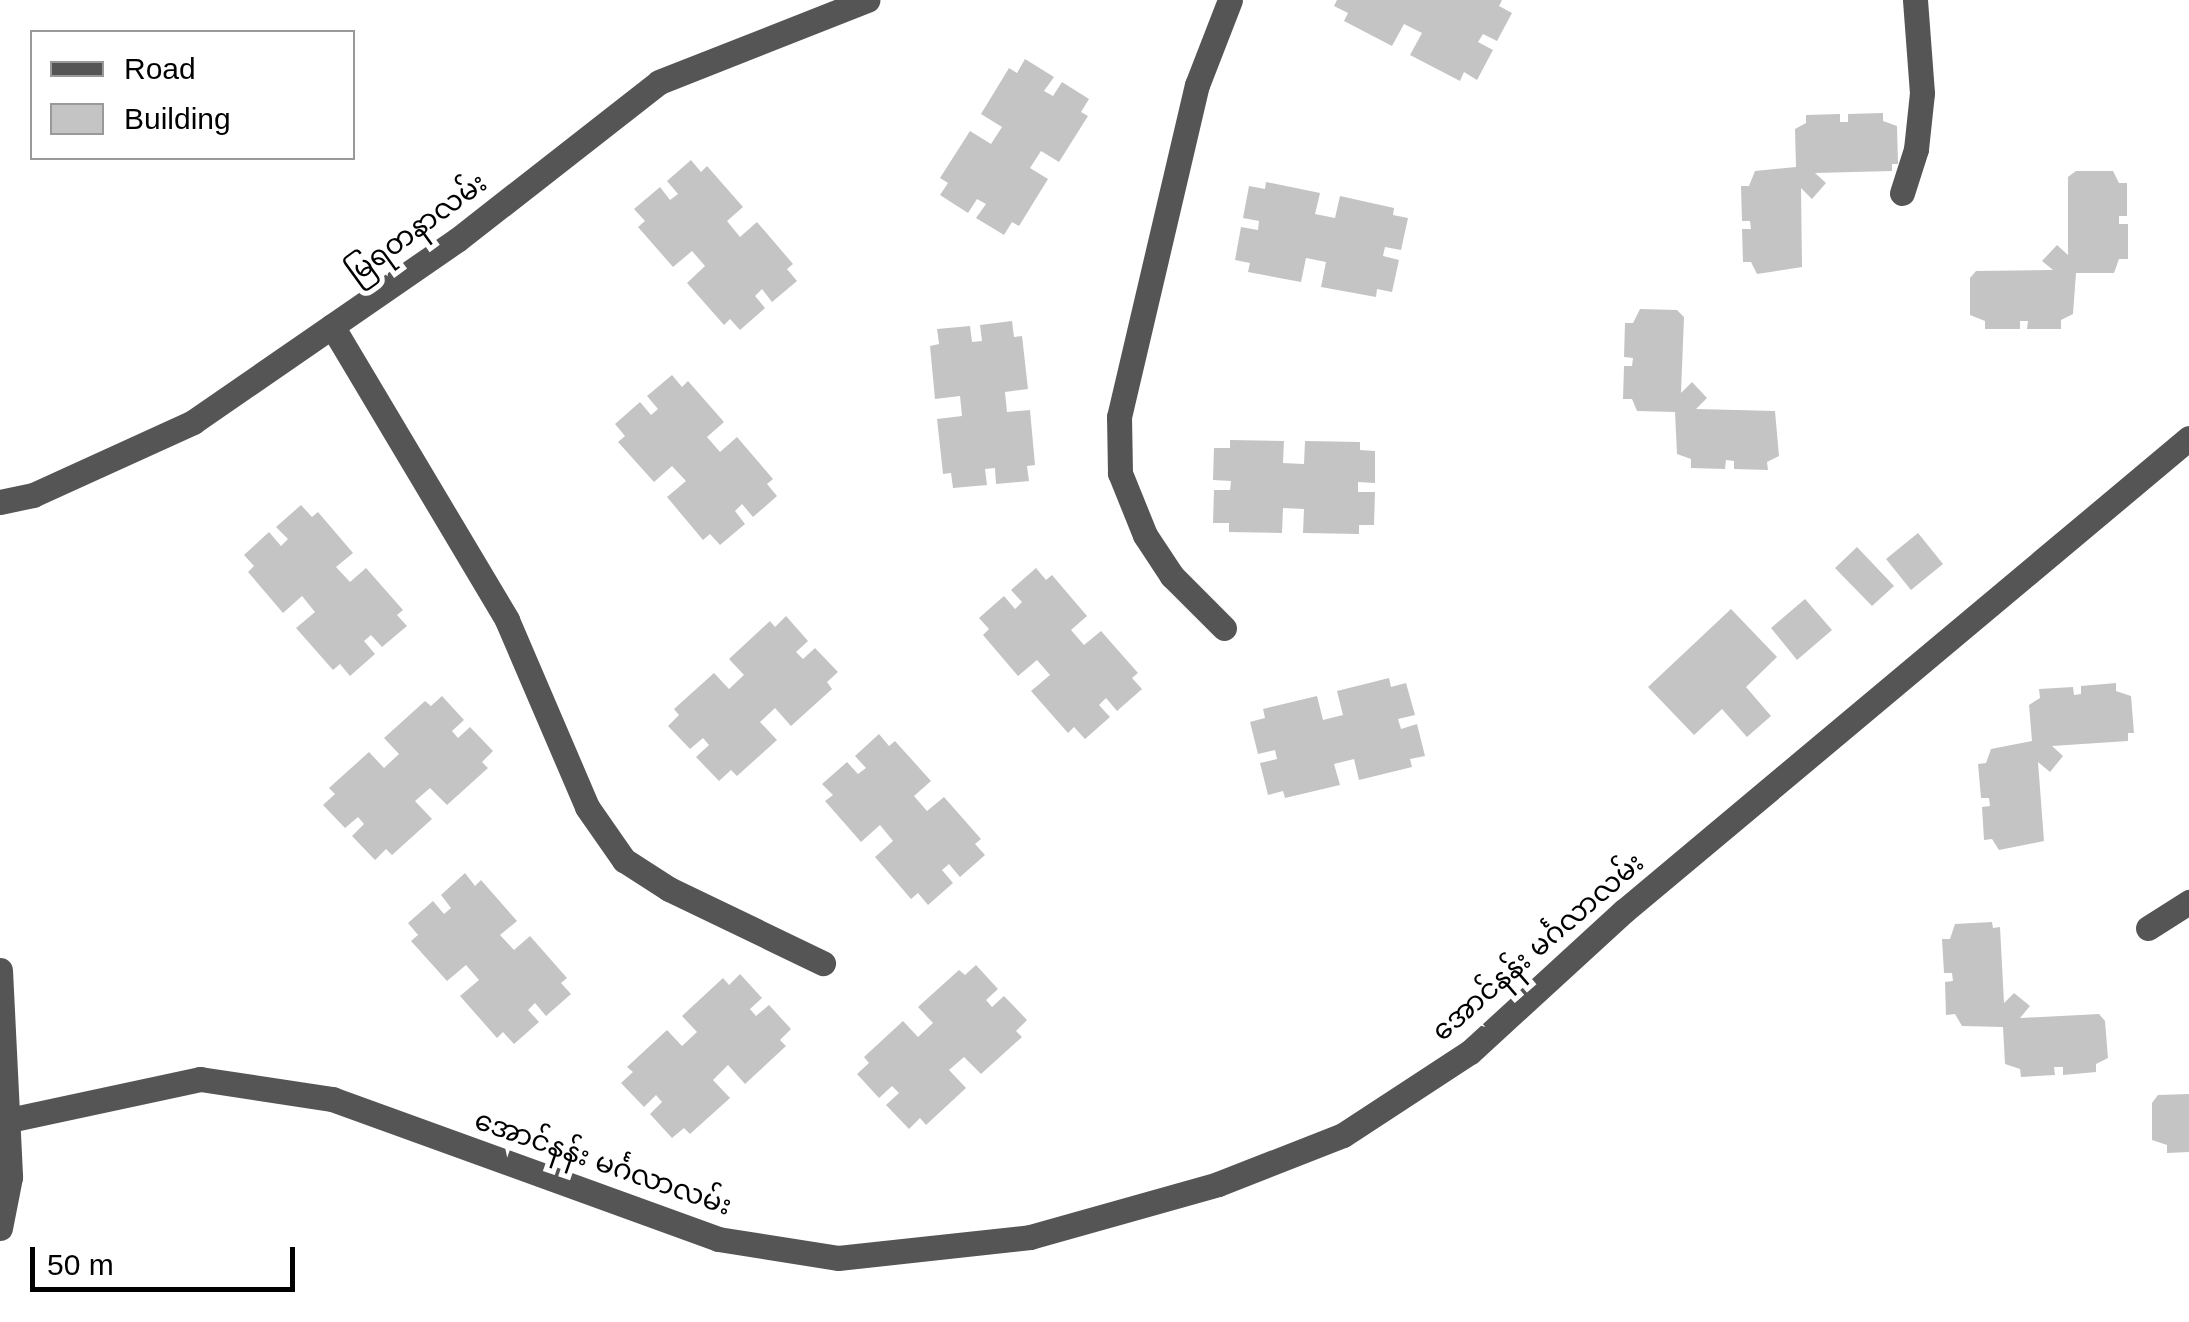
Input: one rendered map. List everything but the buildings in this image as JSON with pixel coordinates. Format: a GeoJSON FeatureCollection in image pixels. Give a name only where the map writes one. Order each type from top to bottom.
{"type":"FeatureCollection","features":[{"type":"Feature","properties":{"kind":"street","name":"မြရတနာလမ်း"},"geometry":{"type":"LineString","coordinates":[[0,502],[33,495],[192,422],[457,240],[659,82],[867,0]]}},
{"type":"Feature","properties":{"kind":"street"},"geometry":{"type":"LineString","coordinates":[[1224,628],[1172,576],[1145,535],[1120,473],[1119,417],[1196,85],[1230,0]]}},
{"type":"Feature","properties":{"kind":"street"},"geometry":{"type":"LineString","coordinates":[[1902,194],[1916,149],[1922,93],[1915,0]]}},
{"type":"Feature","properties":{"kind":"street"},"geometry":{"type":"LineString","coordinates":[[332,326],[507,620],[588,807],[624,860],[669,889],[823,962]]}},
{"type":"Feature","properties":{"kind":"street","name":"အောင်နန်း မင်္ဂလာလမ်း"},"geometry":{"type":"LineString","coordinates":[[3,1121],[200,1079],[332,1099],[718,1239],[838,1258],[1030,1237],[1218,1184],[1343,1135],[1470,1052],[1624,910],[2189,438]]}},
{"type":"Feature","properties":{"kind":"street"},"geometry":{"type":"LineString","coordinates":[[2148,928],[2189,902]]}},
{"type":"Feature","properties":{"kind":"street"},"geometry":{"type":"LineString","coordinates":[[0,970],[3,1121],[10,1177],[0,1228]]}}]}
